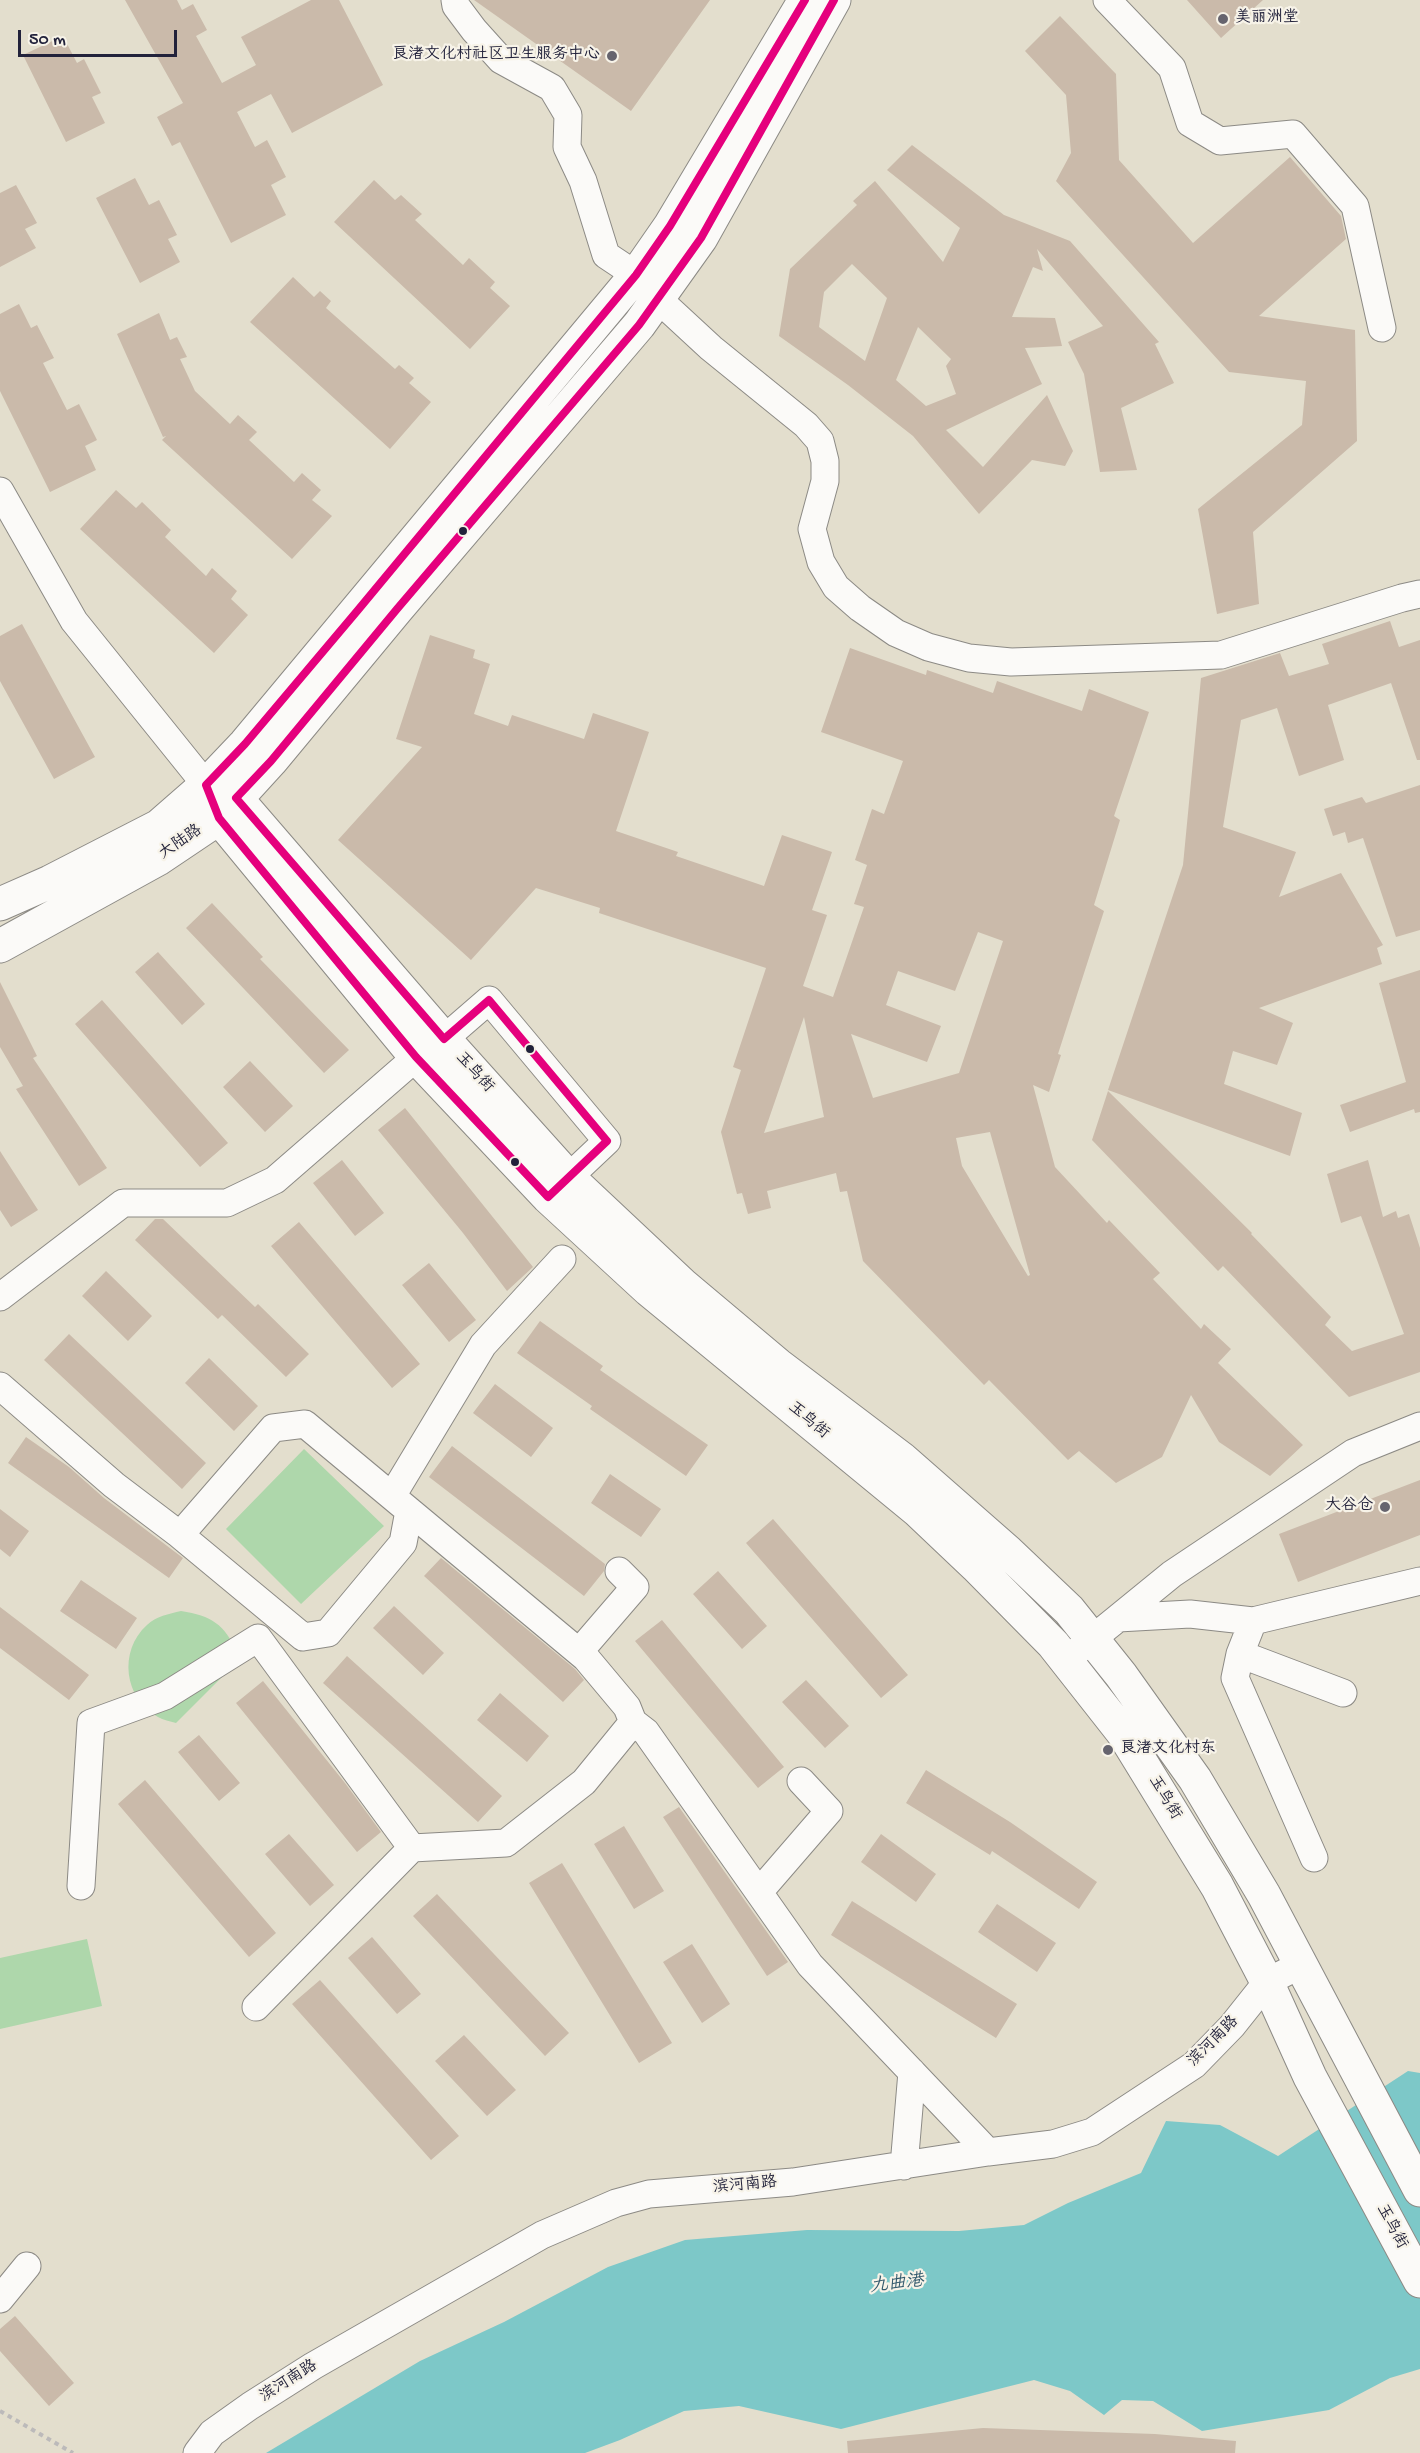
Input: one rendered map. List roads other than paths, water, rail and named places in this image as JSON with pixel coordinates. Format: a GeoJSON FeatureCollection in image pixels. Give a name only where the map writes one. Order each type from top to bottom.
{"type":"FeatureCollection","features":[{"type":"Feature","properties":{"kind":"main road","name":"大陆路"},"geometry":{"type":"LineString","coordinates":[[0,904],[50,882],[159,826],[206,785],[245,744],[636,275],[676,217],[805,0]]}},
{"type":"Feature","properties":{"kind":"main road","name":"大陆路"},"geometry":{"type":"LineString","coordinates":[[0,946],[158,859],[228,808],[271,761],[632,333],[658,299],[701,238],[834,0]]}},
{"type":"Feature","properties":{"kind":"main road","name":"玉鸟街"},"geometry":{"type":"LineString","coordinates":[[206,785],[444,1039],[559,1188],[649,1290],[918,1511],[1053,1644],[1123,1733],[1217,1886],[1267,1982],[1310,2077],[1420,2281]]}},
{"type":"Feature","properties":{"kind":"main road","name":"玉鸟街"},"geometry":{"type":"LineString","coordinates":[[228,808],[416,1057],[559,1188],[684,1286],[778,1365],[911,1467],[1061,1602],[1093,1639],[1195,1779],[1264,1895],[1420,2190]]}},
{"type":"Feature","properties":{"kind":"street"},"geometry":{"type":"LineString","coordinates":[[455,0],[456,6],[474,30],[501,60],[552,88],[568,115],[567,147],[583,181],[606,255],[636,275],[658,299],[711,348],[806,426],[820,441],[825,462],[825,481],[812,529],[821,562],[836,587],[860,608],[896,633],[928,647],[969,658],[1011,662],[1221,655],[1420,594]]}},
{"type":"Feature","properties":{"kind":"street"},"geometry":{"type":"LineString","coordinates":[[1107,0],[1172,68],[1190,123],[1220,141],[1293,134],[1355,206],[1382,328]]}},
{"type":"Feature","properties":{"kind":"street"},"geometry":{"type":"LineString","coordinates":[[0,491],[74,621],[206,785]]}},
{"type":"Feature","properties":{"kind":"street"},"geometry":{"type":"LineString","coordinates":[[444,1039],[489,1000],[607,1141],[559,1188]]}},
{"type":"Feature","properties":{"kind":"street"},"geometry":{"type":"LineString","coordinates":[[0,1297],[123,1203],[227,1203],[275,1180],[405,1067]]}},
{"type":"Feature","properties":{"kind":"street"},"geometry":{"type":"LineString","coordinates":[[1,1391],[303,1637],[328,1633],[403,1543],[401,1503],[483,1345],[562,1259]]}},
{"type":"Feature","properties":{"kind":"street"},"geometry":{"type":"LineString","coordinates":[[180,1535],[273,1428],[305,1424],[579,1652],[627,1707],[633,1722],[646,1732],[810,1965],[988,2152]]}},
{"type":"Feature","properties":{"kind":"street"},"geometry":{"type":"LineString","coordinates":[[1065,1660],[1172,1574],[1353,1453],[1420,1426]]}},
{"type":"Feature","properties":{"kind":"street"},"geometry":{"type":"LineString","coordinates":[[579,1652],[635,1587],[619,1571]]}},
{"type":"Feature","properties":{"kind":"street"},"geometry":{"type":"LineString","coordinates":[[1118,1618],[1190,1614],[1253,1621],[1420,1581]]}},
{"type":"Feature","properties":{"kind":"street"},"geometry":{"type":"LineString","coordinates":[[1253,1621],[1240,1654],[1235,1678],[1314,1858]]}},
{"type":"Feature","properties":{"kind":"street"},"geometry":{"type":"LineString","coordinates":[[81,1886],[91,1723],[165,1696],[258,1638],[412,1848]]}},
{"type":"Feature","properties":{"kind":"street"},"geometry":{"type":"LineString","coordinates":[[1240,1654],[1343,1693]]}},
{"type":"Feature","properties":{"kind":"street"},"geometry":{"type":"LineString","coordinates":[[256,2007],[412,1848],[506,1843],[584,1782],[633,1722]]}},
{"type":"Feature","properties":{"kind":"street"},"geometry":{"type":"LineString","coordinates":[[759,1892],[829,1811],[801,1781]]}},
{"type":"Feature","properties":{"kind":"street","name":"滨河南路"},"geometry":{"type":"LineString","coordinates":[[197,2453],[212,2433],[313,2366],[542,2235],[616,2203],[649,2194],[793,2182],[1053,2144],[1092,2132],[1194,2065],[1232,2026],[1267,1982],[1300,1965]]}},
{"type":"Feature","properties":{"kind":"street"},"geometry":{"type":"LineString","coordinates":[[904,2166],[912,2072]]}},
{"type":"Feature","properties":{"kind":"street"},"geometry":{"type":"LineString","coordinates":[[0,2299],[27,2266]]}},
{"type":"Feature","properties":{"kind":"water","name":"九曲港"},"geometry":{"type":"Polygon","coordinates":[[[1408,2071],[1420,2073],[1420,2369],[1390,2378],[1329,2410],[1202,2431],[1153,2401],[1122,2400],[1104,2415],[1070,2391],[1034,2380],[841,2429],[739,2406],[684,2411],[585,2453],[266,2453],[420,2361],[504,2322],[608,2267],[685,2240],[807,2230],[959,2231],[1024,2225],[1068,2203],[1141,2173],[1166,2121],[1220,2125],[1278,2156],[1408,2071]]]}},
{"type":"Feature","properties":{"kind":"place","name":"美丽洲堂"},"geometry":{"type":"Point","coordinates":[1223,19]}},
{"type":"Feature","properties":{"kind":"place","name":"良渚文化村社区卫生服务中心"},"geometry":{"type":"Point","coordinates":[612,56]}},
{"type":"Feature","properties":{"kind":"place","name":"大谷仓"},"geometry":{"type":"Point","coordinates":[1385,1507]}},
{"type":"Feature","properties":{"kind":"place","name":"良渚文化村东"},"geometry":{"type":"Point","coordinates":[1108,1750]}}]}
